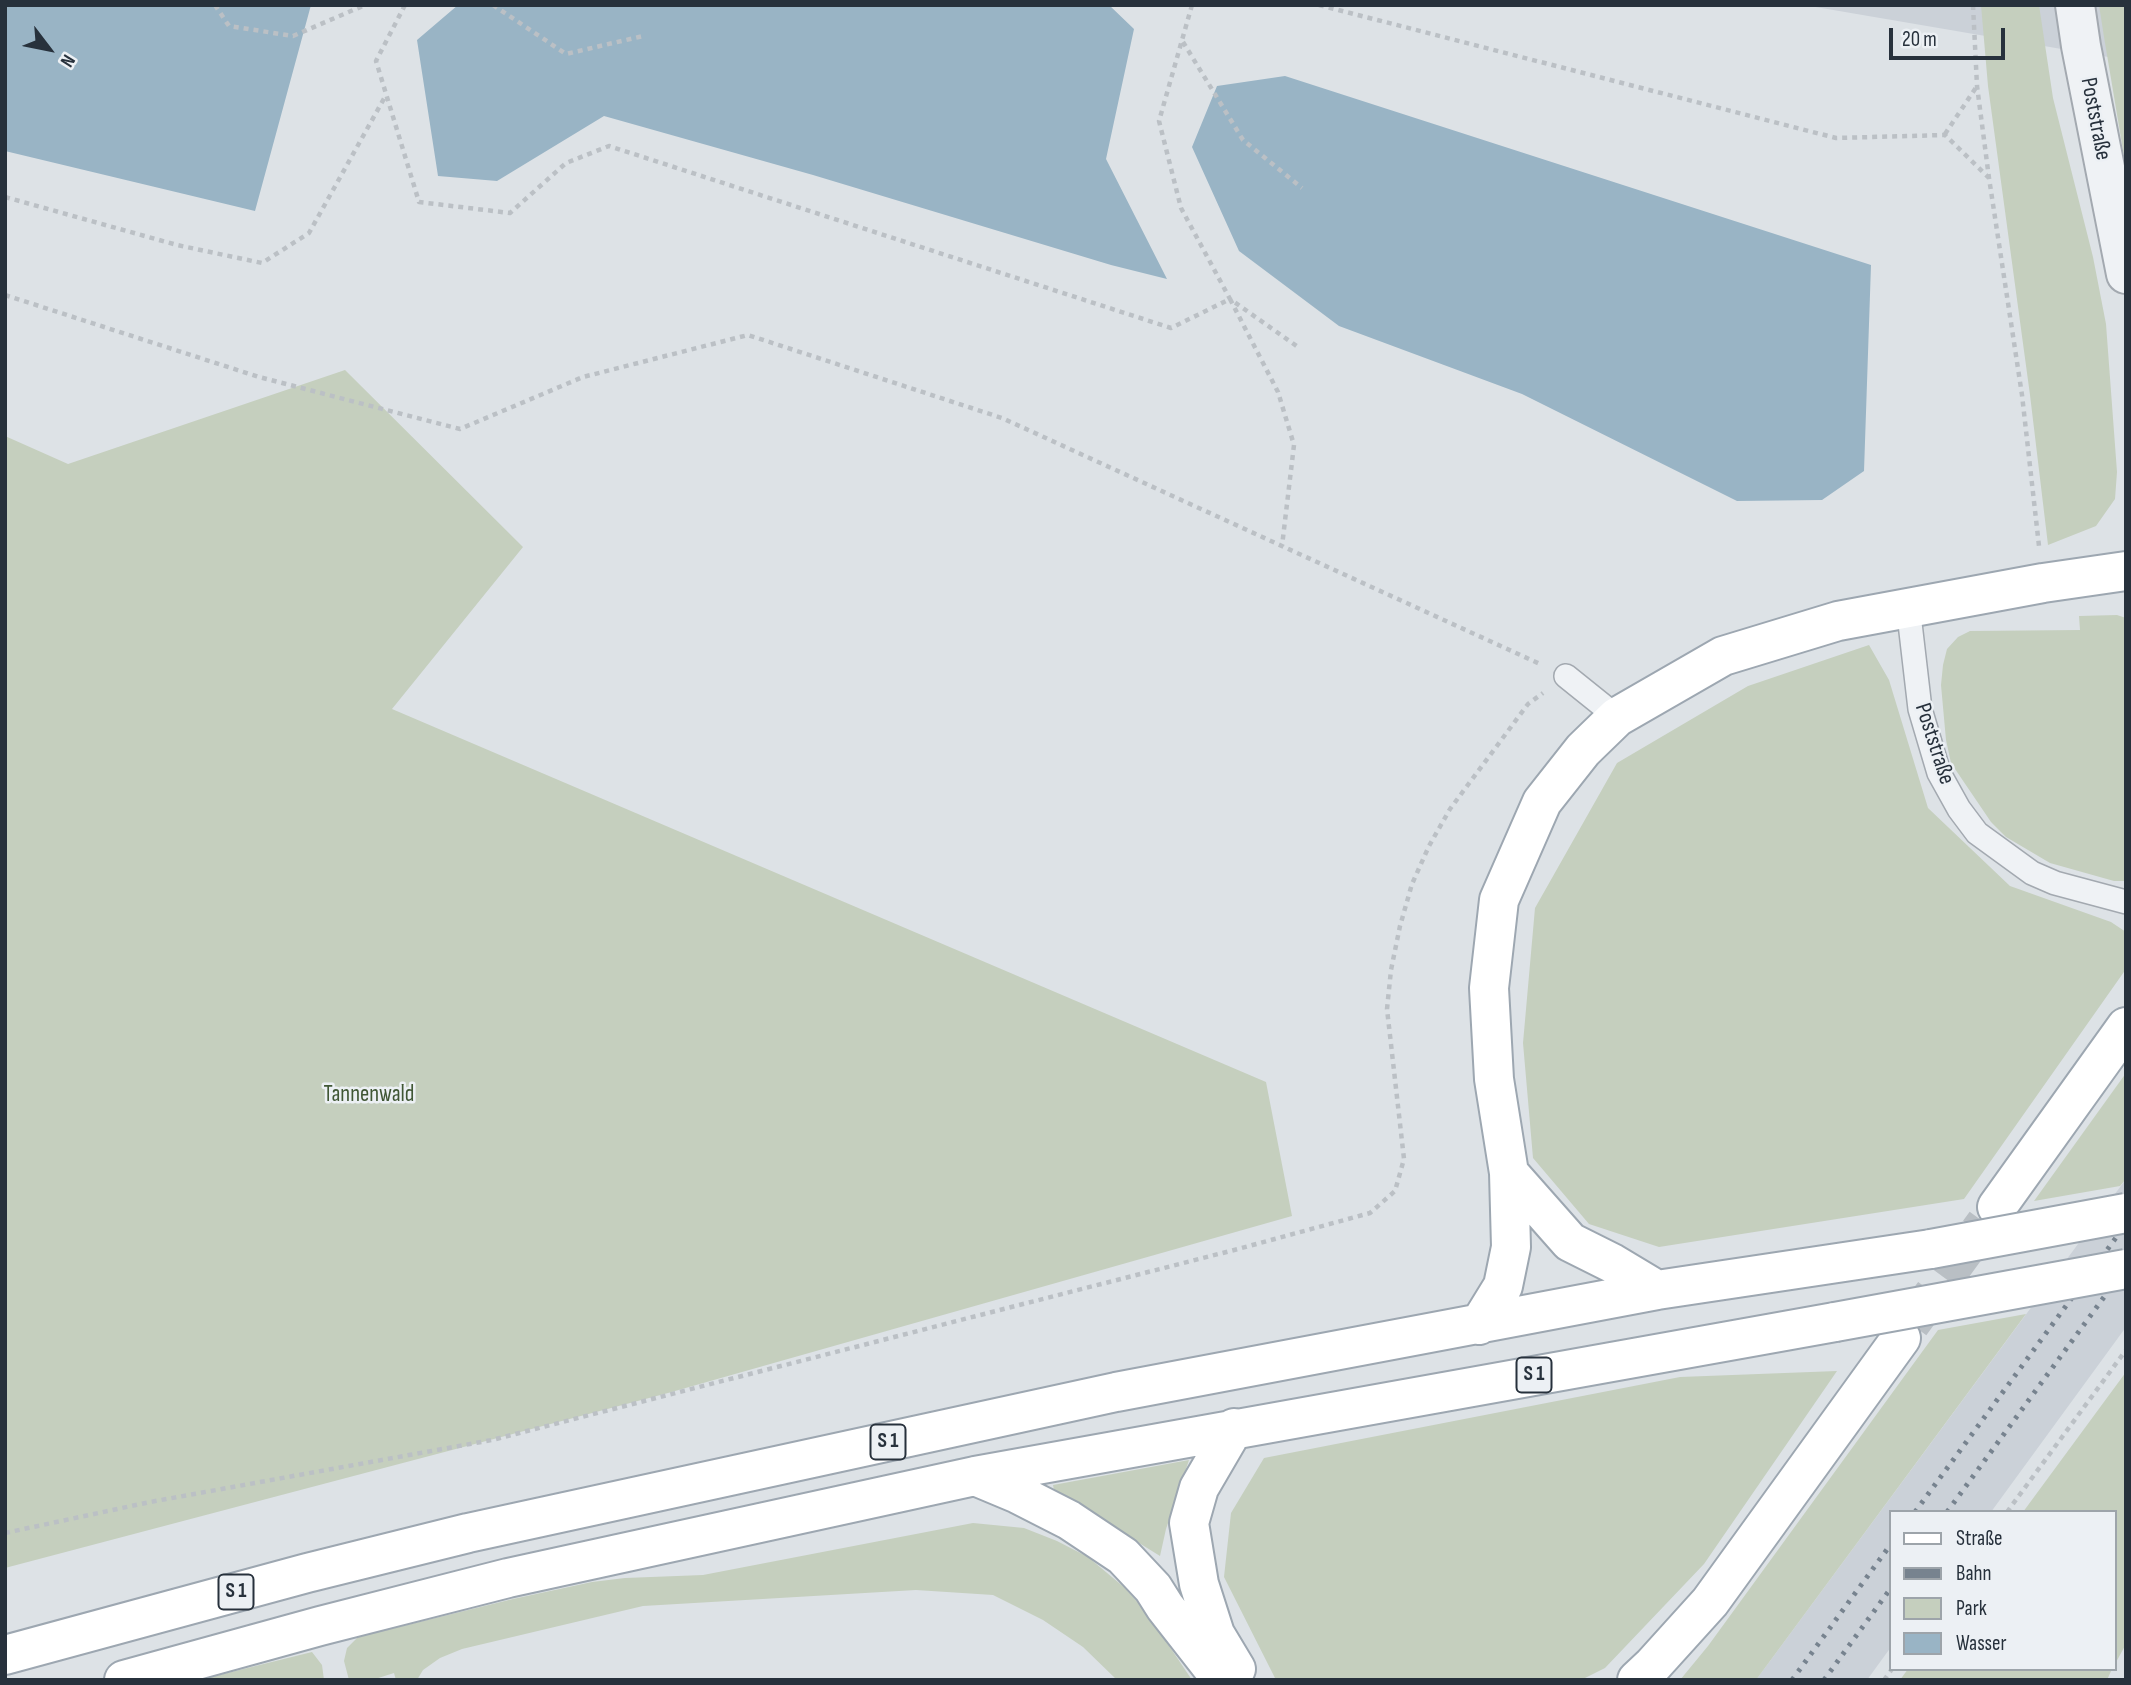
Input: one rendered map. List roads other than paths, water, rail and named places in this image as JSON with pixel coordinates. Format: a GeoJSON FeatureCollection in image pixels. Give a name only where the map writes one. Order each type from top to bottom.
{"type":"FeatureCollection","features":[{"type":"Feature","properties":{"kind":"main road"},"geometry":{"type":"LineString","coordinates":[[1479,1325],[1503,1286],[1511,1247],[1509,1173],[1494,1079],[1489,988],[1499,900],[1542,803],[1583,750],[1617,717],[1723,656],[1838,621],[2126,570]]}},
{"type":"Feature","properties":{"kind":"main road"},"geometry":{"type":"LineString","coordinates":[[1997,1207],[2126,1027]]}},
{"type":"Feature","properties":{"kind":"main road"},"geometry":{"type":"LineString","coordinates":[[1509,1173],[1570,1242],[1657,1290]]}},
{"type":"Feature","properties":{"kind":"main road","name":"S 1"},"geometry":{"type":"LineString","coordinates":[[5,1656],[307,1573],[468,1533],[1115,1392],[1657,1290],[1881,1257],[2126,1213]]}},
{"type":"Feature","properties":{"kind":"main road","name":"S 1"},"geometry":{"type":"LineString","coordinates":[[124,1680],[508,1578],[975,1476],[2126,1269]]}},
{"type":"Feature","properties":{"kind":"main road"},"geometry":{"type":"LineString","coordinates":[[1637,1680],[1710,1602],[1901,1338]]}},
{"type":"Feature","properties":{"kind":"main road"},"geometry":{"type":"LineString","coordinates":[[1234,1428],[1199,1488],[1189,1523],[1199,1584],[1215,1634],[1243,1680]]}},
{"type":"Feature","properties":{"kind":"main road"},"geometry":{"type":"LineString","coordinates":[[975,1476],[1069,1520],[1123,1556],[1153,1588],[1180,1627],[1223,1680]]}},
{"type":"Feature","properties":{"kind":"street","name":"Poststraße"},"geometry":{"type":"LineString","coordinates":[[2075,5],[2126,274]]}},
{"type":"Feature","properties":{"kind":"lane","name":"Poststraße"},"geometry":{"type":"LineString","coordinates":[[1908,607],[1920,709],[1939,774],[1959,809],[1977,832],[2004,855],[2032,873],[2055,883],[2126,902]]}},
{"type":"Feature","properties":{"kind":"lane"},"geometry":{"type":"LineString","coordinates":[[1566,676],[1617,717]]}},
{"type":"Feature","properties":{"kind":"water"},"geometry":{"type":"Polygon","coordinates":[[[5,5],[311,5],[255,211],[5,151],[5,5]]]}},
{"type":"Feature","properties":{"kind":"water"},"geometry":{"type":"Polygon","coordinates":[[[458,5],[1109,5],[1134,29],[1106,159],[1167,279],[1111,265],[813,175],[604,116],[497,181],[438,176],[417,40],[458,5]]]}},
{"type":"Feature","properties":{"kind":"water"},"geometry":{"type":"Polygon","coordinates":[[[1285,76],[1871,265],[1864,471],[1822,500],[1737,501],[1522,394],[1339,326],[1239,251],[1192,147],[1217,86],[1285,76]]]}},
{"type":"Feature","properties":{"kind":"tunnel"},"geometry":{"type":"LineString","coordinates":[[1911,1324],[1985,1223]]}},
{"type":"Feature","properties":{"kind":"railway"},"geometry":{"type":"LineString","coordinates":[[1916,1510],[2126,1224]]}},
{"type":"Feature","properties":{"kind":"railway"},"geometry":{"type":"LineString","coordinates":[[1948,1510],[2126,1267]]}},
{"type":"Feature","properties":{"kind":"railway"},"geometry":{"type":"LineString","coordinates":[[1792,1680],[1890,1545]]}},
{"type":"Feature","properties":{"kind":"railway"},"geometry":{"type":"LineString","coordinates":[[1824,1680],[1890,1589]]}},
{"type":"Feature","properties":{"kind":"park label","name":"Tannenwald"},"geometry":{"type":"Point","coordinates":[369,1095]}}]}
